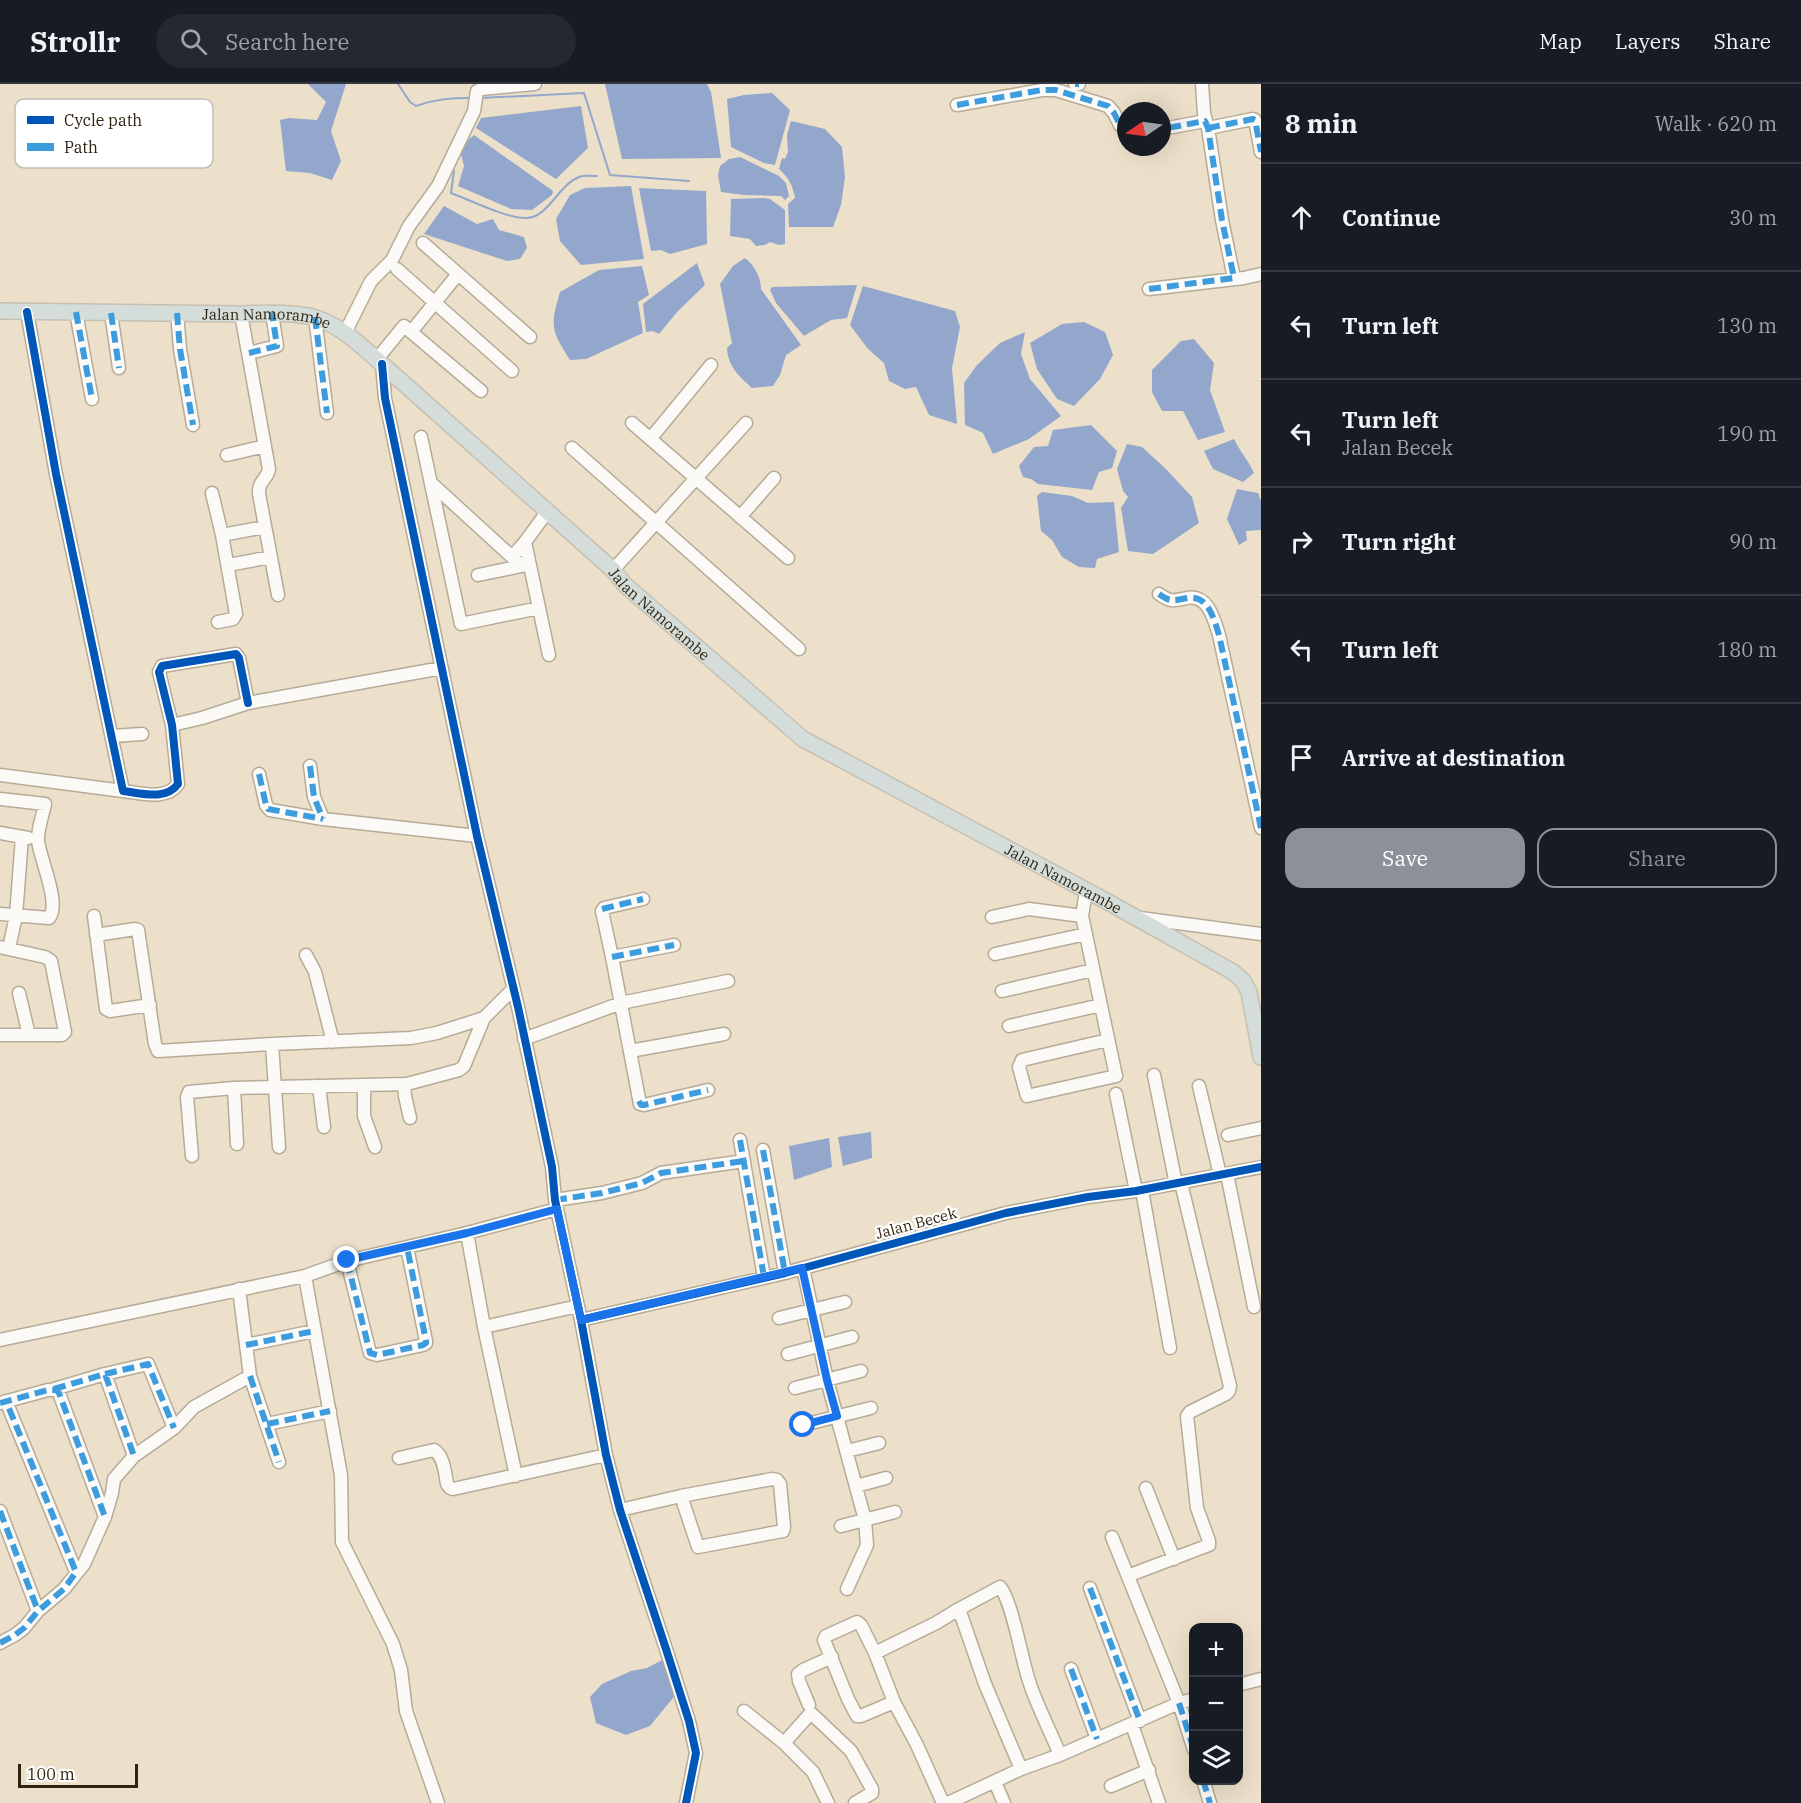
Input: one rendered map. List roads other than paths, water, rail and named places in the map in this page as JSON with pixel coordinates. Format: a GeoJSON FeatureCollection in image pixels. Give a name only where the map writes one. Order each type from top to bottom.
{"type":"FeatureCollection","features":[{"type":"Feature","properties":{"kind":"main road","name":"Jalan Namorambe"},"geometry":{"type":"LineString","coordinates":[[0,311],[272,313],[315,317],[345,333],[380,361],[613,570],[625,585],[803,739],[1086,891],[1240,977],[1249,992],[1261,1057]]}},
{"type":"Feature","properties":{"kind":"street"},"geometry":{"type":"LineString","coordinates":[[345,333],[371,281],[392,260],[409,226],[438,186],[474,111],[477,91],[535,84]]}},
{"type":"Feature","properties":{"kind":"street"},"geometry":{"type":"LineString","coordinates":[[1202,84],[1206,125],[1234,278]]}},
{"type":"Feature","properties":{"kind":"street"},"geometry":{"type":"LineString","coordinates":[[957,105],[1042,90],[1056,90],[1108,106],[1117,120]]}},
{"type":"Feature","properties":{"kind":"street"},"geometry":{"type":"LineString","coordinates":[[1171,128],[1253,119],[1261,152]]}},
{"type":"Feature","properties":{"kind":"street"},"geometry":{"type":"LineString","coordinates":[[423,243],[530,337]]}},
{"type":"Feature","properties":{"kind":"street"},"geometry":{"type":"LineString","coordinates":[[398,269],[512,371]]}},
{"type":"Feature","properties":{"kind":"street"},"geometry":{"type":"LineString","coordinates":[[411,332],[458,274]]}},
{"type":"Feature","properties":{"kind":"street"},"geometry":{"type":"LineString","coordinates":[[1149,289],[1261,274]]}},
{"type":"Feature","properties":{"kind":"street"},"geometry":{"type":"LineString","coordinates":[[27,312],[56,474],[123,791]]}},
{"type":"Feature","properties":{"kind":"street"},"geometry":{"type":"LineString","coordinates":[[76,312],[92,399]]}},
{"type":"Feature","properties":{"kind":"street"},"geometry":{"type":"LineString","coordinates":[[111,313],[118,368]]}},
{"type":"Feature","properties":{"kind":"street"},"geometry":{"type":"LineString","coordinates":[[177,313],[180,349],[193,425]]}},
{"type":"Feature","properties":{"kind":"street"},"geometry":{"type":"LineString","coordinates":[[249,353],[278,346],[272,313]]}},
{"type":"Feature","properties":{"kind":"street"},"geometry":{"type":"LineString","coordinates":[[241,314],[265,446],[268,473],[258,486],[278,595]]}},
{"type":"Feature","properties":{"kind":"street"},"geometry":{"type":"LineString","coordinates":[[315,317],[327,413]]}},
{"type":"Feature","properties":{"kind":"street"},"geometry":{"type":"LineString","coordinates":[[481,391],[404,326],[380,361],[385,398],[477,836],[552,1167],[556,1205],[581,1320],[606,1455],[620,1510],[666,1649],[696,1753],[686,1803]]}},
{"type":"Feature","properties":{"kind":"street"},"geometry":{"type":"LineString","coordinates":[[651,438],[711,365]]}},
{"type":"Feature","properties":{"kind":"street"},"geometry":{"type":"LineString","coordinates":[[632,423],[788,558]]}},
{"type":"Feature","properties":{"kind":"street"},"geometry":{"type":"LineString","coordinates":[[613,570],[746,423]]}},
{"type":"Feature","properties":{"kind":"street"},"geometry":{"type":"LineString","coordinates":[[422,437],[461,624],[539,608]]}},
{"type":"Feature","properties":{"kind":"street"},"geometry":{"type":"LineString","coordinates":[[227,455],[265,446]]}},
{"type":"Feature","properties":{"kind":"street"},"geometry":{"type":"LineString","coordinates":[[572,448],[799,649]]}},
{"type":"Feature","properties":{"kind":"street"},"geometry":{"type":"LineString","coordinates":[[740,517],[774,478]]}},
{"type":"Feature","properties":{"kind":"street"},"geometry":{"type":"LineString","coordinates":[[431,483],[512,556],[526,565]]}},
{"type":"Feature","properties":{"kind":"street"},"geometry":{"type":"LineString","coordinates":[[212,493],[236,614],[233,619],[218,622]]}},
{"type":"Feature","properties":{"kind":"street"},"geometry":{"type":"LineString","coordinates":[[512,556],[547,512]]}},
{"type":"Feature","properties":{"kind":"street"},"geometry":{"type":"LineString","coordinates":[[222,535],[265,527]]}},
{"type":"Feature","properties":{"kind":"street"},"geometry":{"type":"LineString","coordinates":[[525,542],[526,565],[539,608],[549,655]]}},
{"type":"Feature","properties":{"kind":"street"},"geometry":{"type":"LineString","coordinates":[[228,565],[271,557]]}},
{"type":"Feature","properties":{"kind":"street"},"geometry":{"type":"LineString","coordinates":[[478,575],[526,565]]}},
{"type":"Feature","properties":{"kind":"street"},"geometry":{"type":"LineString","coordinates":[[1159,594],[1172,601],[1190,597],[1198,598],[1213,615],[1261,828]]}},
{"type":"Feature","properties":{"kind":"street"},"geometry":{"type":"LineString","coordinates":[[0,775],[158,795],[165,793],[176,788],[179,779],[160,668],[164,665],[236,654],[239,658],[248,703]]}},
{"type":"Feature","properties":{"kind":"street"},"geometry":{"type":"LineString","coordinates":[[171,725],[248,703],[442,668]]}},
{"type":"Feature","properties":{"kind":"street"},"geometry":{"type":"LineString","coordinates":[[112,736],[142,734]]}},
{"type":"Feature","properties":{"kind":"street"},"geometry":{"type":"LineString","coordinates":[[310,766],[314,797],[323,819]]}},
{"type":"Feature","properties":{"kind":"street"},"geometry":{"type":"LineString","coordinates":[[259,774],[268,808],[323,819],[477,836]]}},
{"type":"Feature","properties":{"kind":"street"},"geometry":{"type":"LineString","coordinates":[[0,799],[45,804],[38,840],[52,895],[52,916],[49,918],[0,914]]}},
{"type":"Feature","properties":{"kind":"street"},"geometry":{"type":"LineString","coordinates":[[0,832],[38,840]]}},
{"type":"Feature","properties":{"kind":"street"},"geometry":{"type":"LineString","coordinates":[[0,1035],[62,1035],[65,1032],[51,961],[45,957],[5,948],[16,916],[22,837]]}},
{"type":"Feature","properties":{"kind":"street"},"geometry":{"type":"LineString","coordinates":[[1086,891],[1082,916],[1116,1076],[1027,1096],[1019,1067],[1022,1060],[1108,1040]]}},
{"type":"Feature","properties":{"kind":"street"},"geometry":{"type":"LineString","coordinates":[[643,899],[602,909],[639,1101],[641,1105],[708,1090]]}},
{"type":"Feature","properties":{"kind":"street"},"geometry":{"type":"LineString","coordinates":[[992,917],[1029,909],[1082,916]]}},
{"type":"Feature","properties":{"kind":"street"},"geometry":{"type":"LineString","coordinates":[[94,916],[106,1009],[110,1011],[150,1005]]}},
{"type":"Feature","properties":{"kind":"street"},"geometry":{"type":"LineString","coordinates":[[1135,918],[1261,934]]}},
{"type":"Feature","properties":{"kind":"street"},"geometry":{"type":"LineString","coordinates":[[96,935],[138,930],[154,1044],[158,1051],[411,1038],[437,1033],[484,1018]]}},
{"type":"Feature","properties":{"kind":"street"},"geometry":{"type":"LineString","coordinates":[[995,954],[1086,934]]}},
{"type":"Feature","properties":{"kind":"street"},"geometry":{"type":"LineString","coordinates":[[612,957],[674,945]]}},
{"type":"Feature","properties":{"kind":"street"},"geometry":{"type":"LineString","coordinates":[[306,955],[315,972],[333,1042]]}},
{"type":"Feature","properties":{"kind":"street"},"geometry":{"type":"LineString","coordinates":[[1002,991],[1093,970]]}},
{"type":"Feature","properties":{"kind":"street"},"geometry":{"type":"LineString","coordinates":[[524,1038],[621,1003],[728,981]]}},
{"type":"Feature","properties":{"kind":"street"},"geometry":{"type":"LineString","coordinates":[[192,1156],[187,1094],[191,1091],[404,1084],[462,1069],[484,1018],[513,989]]}},
{"type":"Feature","properties":{"kind":"street"},"geometry":{"type":"LineString","coordinates":[[19,993],[29,1035]]}},
{"type":"Feature","properties":{"kind":"street"},"geometry":{"type":"LineString","coordinates":[[1009,1026],[1101,1005]]}},
{"type":"Feature","properties":{"kind":"street"},"geometry":{"type":"LineString","coordinates":[[630,1051],[724,1034]]}},
{"type":"Feature","properties":{"kind":"street"},"geometry":{"type":"LineString","coordinates":[[272,1044],[279,1147]]}},
{"type":"Feature","properties":{"kind":"street"},"geometry":{"type":"LineString","coordinates":[[1129,1578],[1130,1575],[1209,1545],[1197,1509],[1187,1416],[1190,1412],[1226,1394],[1230,1386],[1154,1075]]}},
{"type":"Feature","properties":{"kind":"street"},"geometry":{"type":"LineString","coordinates":[[404,1084],[410,1118]]}},
{"type":"Feature","properties":{"kind":"street"},"geometry":{"type":"LineString","coordinates":[[364,1085],[364,1116],[375,1148]]}},
{"type":"Feature","properties":{"kind":"street"},"geometry":{"type":"LineString","coordinates":[[319,1086],[324,1127]]}},
{"type":"Feature","properties":{"kind":"street"},"geometry":{"type":"LineString","coordinates":[[1199,1086],[1224,1174],[1254,1306]]}},
{"type":"Feature","properties":{"kind":"street"},"geometry":{"type":"LineString","coordinates":[[234,1088],[237,1144]]}},
{"type":"Feature","properties":{"kind":"street"},"geometry":{"type":"LineString","coordinates":[[1116,1094],[1139,1191],[1170,1348]]}},
{"type":"Feature","properties":{"kind":"street"},"geometry":{"type":"LineString","coordinates":[[1228,1135],[1261,1128]]}},
{"type":"Feature","properties":{"kind":"street"},"geometry":{"type":"LineString","coordinates":[[740,1140],[764,1277]]}},
{"type":"Feature","properties":{"kind":"street"},"geometry":{"type":"LineString","coordinates":[[763,1150],[785,1273]]}},
{"type":"Feature","properties":{"kind":"street"},"geometry":{"type":"LineString","coordinates":[[0,1341],[305,1276],[347,1260],[467,1233],[556,1205],[642,1183],[661,1173],[744,1161]]}},
{"type":"Feature","properties":{"kind":"street","name":"Jalan Becek"},"geometry":{"type":"LineString","coordinates":[[581,1320],[785,1273],[1006,1213],[1088,1197],[1139,1191],[1261,1167]]}},
{"type":"Feature","properties":{"kind":"street"},"geometry":{"type":"LineString","coordinates":[[467,1233],[484,1327],[516,1476]]}},
{"type":"Feature","properties":{"kind":"street"},"geometry":{"type":"LineString","coordinates":[[347,1260],[370,1353],[377,1355],[426,1343],[408,1247]]}},
{"type":"Feature","properties":{"kind":"street"},"geometry":{"type":"LineString","coordinates":[[802,1268],[827,1380],[865,1520],[867,1545],[847,1589]]}},
{"type":"Feature","properties":{"kind":"street"},"geometry":{"type":"LineString","coordinates":[[305,1276],[342,1480],[342,1542],[393,1644],[401,1670],[406,1711],[438,1803]]}},
{"type":"Feature","properties":{"kind":"street"},"geometry":{"type":"LineString","coordinates":[[239,1289],[250,1376],[279,1462]]}},
{"type":"Feature","properties":{"kind":"street"},"geometry":{"type":"LineString","coordinates":[[779,1318],[845,1302]]}},
{"type":"Feature","properties":{"kind":"street"},"geometry":{"type":"LineString","coordinates":[[484,1327],[578,1306]]}},
{"type":"Feature","properties":{"kind":"street"},"geometry":{"type":"LineString","coordinates":[[246,1345],[314,1331]]}},
{"type":"Feature","properties":{"kind":"street"},"geometry":{"type":"LineString","coordinates":[[788,1354],[852,1337]]}},
{"type":"Feature","properties":{"kind":"street"},"geometry":{"type":"LineString","coordinates":[[76,1572],[3,1402],[148,1364],[174,1428]]}},
{"type":"Feature","properties":{"kind":"street"},"geometry":{"type":"LineString","coordinates":[[795,1388],[861,1371]]}},
{"type":"Feature","properties":{"kind":"street"},"geometry":{"type":"LineString","coordinates":[[105,1374],[135,1456]]}},
{"type":"Feature","properties":{"kind":"street"},"geometry":{"type":"LineString","coordinates":[[0,1643],[24,1628],[38,1611],[64,1589],[84,1564],[105,1517],[114,1479],[135,1456],[174,1428],[194,1407],[250,1376]]}},
{"type":"Feature","properties":{"kind":"street"},"geometry":{"type":"LineString","coordinates":[[54,1389],[59,1394],[105,1517]]}},
{"type":"Feature","properties":{"kind":"street"},"geometry":{"type":"LineString","coordinates":[[803,1425],[871,1408]]}},
{"type":"Feature","properties":{"kind":"street"},"geometry":{"type":"LineString","coordinates":[[267,1424],[330,1412]]}},
{"type":"Feature","properties":{"kind":"street"},"geometry":{"type":"LineString","coordinates":[[847,1451],[879,1443]]}},
{"type":"Feature","properties":{"kind":"street"},"geometry":{"type":"LineString","coordinates":[[399,1458],[437,1451],[441,1457],[447,1484],[453,1489],[606,1455]]}},
{"type":"Feature","properties":{"kind":"street"},"geometry":{"type":"LineString","coordinates":[[856,1486],[886,1478]]}},
{"type":"Feature","properties":{"kind":"street"},"geometry":{"type":"LineString","coordinates":[[620,1510],[681,1496],[772,1479],[777,1480],[780,1485],[784,1527],[780,1532],[698,1547],[681,1496]]}},
{"type":"Feature","properties":{"kind":"street"},"geometry":{"type":"LineString","coordinates":[[1146,1488],[1174,1559]]}},
{"type":"Feature","properties":{"kind":"street"},"geometry":{"type":"LineString","coordinates":[[0,1511],[38,1611]]}},
{"type":"Feature","properties":{"kind":"street"},"geometry":{"type":"LineString","coordinates":[[841,1526],[895,1512]]}},
{"type":"Feature","properties":{"kind":"street"},"geometry":{"type":"LineString","coordinates":[[1112,1537],[1179,1703],[1189,1734]]}},
{"type":"Feature","properties":{"kind":"street"},"geometry":{"type":"LineString","coordinates":[[875,1653],[936,1623],[1000,1587],[1003,1590],[1029,1681],[1060,1755]]}},
{"type":"Feature","properties":{"kind":"street"},"geometry":{"type":"LineString","coordinates":[[1090,1588],[1136,1723],[1160,1803]]}},
{"type":"Feature","properties":{"kind":"street"},"geometry":{"type":"LineString","coordinates":[[959,1609],[986,1684],[1021,1769]]}},
{"type":"Feature","properties":{"kind":"street"},"geometry":{"type":"LineString","coordinates":[[894,1702],[857,1716],[848,1700],[824,1640],[826,1636],[857,1622],[861,1625],[875,1653],[894,1702],[917,1745],[943,1803]]}},
{"type":"Feature","properties":{"kind":"street"},"geometry":{"type":"LineString","coordinates":[[809,1705],[798,1681],[798,1674],[832,1657]]}},
{"type":"Feature","properties":{"kind":"street"},"geometry":{"type":"LineString","coordinates":[[1071,1669],[1097,1739]]}},
{"type":"Feature","properties":{"kind":"street"},"geometry":{"type":"LineString","coordinates":[[1243,1684],[1261,1679]]}},
{"type":"Feature","properties":{"kind":"street"},"geometry":{"type":"LineString","coordinates":[[948,1803],[1021,1769],[1189,1700]]}},
{"type":"Feature","properties":{"kind":"street"},"geometry":{"type":"LineString","coordinates":[[744,1711],[784,1743],[813,1772],[828,1803]]}},
{"type":"Feature","properties":{"kind":"street"},"geometry":{"type":"LineString","coordinates":[[784,1743],[810,1715],[820,1720],[851,1751],[872,1790],[869,1796],[855,1803]]}},
{"type":"Feature","properties":{"kind":"street"},"geometry":{"type":"LineString","coordinates":[[1111,1786],[1149,1770]]}},
{"type":"Feature","properties":{"kind":"street"},"geometry":{"type":"LineString","coordinates":[[995,1782],[1004,1803]]}},
{"type":"Feature","properties":{"kind":"street"},"geometry":{"type":"LineString","coordinates":[[1205,1785],[1210,1803]]}},
{"type":"Feature","properties":{"kind":"water"},"geometry":{"type":"Polygon","coordinates":[[[308,84],[346,84],[331,131],[341,161],[332,180],[310,173],[286,171],[280,120],[289,118],[317,120],[326,102],[308,84]]]}},
{"type":"Feature","properties":{"kind":"water"},"geometry":{"type":"Polygon","coordinates":[[[605,84],[707,84],[711,92],[721,158],[622,159],[605,84]]]}},
{"type":"Feature","properties":{"kind":"water"},"geometry":{"type":"Polygon","coordinates":[[[772,93],[790,110],[775,165],[764,163],[731,147],[727,99],[772,93]]]}},
{"type":"Feature","properties":{"kind":"water"},"geometry":{"type":"Polygon","coordinates":[[[581,106],[588,148],[556,179],[476,128],[481,118],[581,106]]]}},
{"type":"Feature","properties":{"kind":"water"},"geometry":{"type":"Polygon","coordinates":[[[791,121],[825,129],[842,147],[845,177],[841,205],[833,227],[789,227],[788,204],[795,198],[790,182],[779,169],[782,158],[785,159],[788,152],[787,135],[791,121]]]}},
{"type":"Feature","properties":{"kind":"water"},"geometry":{"type":"Polygon","coordinates":[[[474,135],[553,191],[552,195],[532,210],[511,209],[458,186],[464,166],[461,154],[469,139],[474,135]]]}},
{"type":"Feature","properties":{"kind":"water"},"geometry":{"type":"Polygon","coordinates":[[[740,157],[779,176],[786,183],[789,196],[785,200],[781,196],[721,192],[718,175],[720,166],[729,159],[740,157]]]}},
{"type":"Feature","properties":{"kind":"water"},"geometry":{"type":"Polygon","coordinates":[[[631,186],[644,259],[581,265],[560,241],[556,219],[570,195],[585,188],[631,186]]]}},
{"type":"Feature","properties":{"kind":"water"},"geometry":{"type":"Polygon","coordinates":[[[639,188],[706,191],[707,244],[670,254],[661,250],[651,251],[639,188]]]}},
{"type":"Feature","properties":{"kind":"water"},"geometry":{"type":"Polygon","coordinates":[[[731,199],[770,199],[785,210],[785,244],[770,242],[756,246],[750,239],[730,236],[731,199]]]}},
{"type":"Feature","properties":{"kind":"water"},"geometry":{"type":"Polygon","coordinates":[[[444,206],[477,224],[493,219],[499,230],[524,237],[527,248],[520,259],[507,261],[424,234],[444,206]]]}},
{"type":"Feature","properties":{"kind":"water"},"geometry":{"type":"Polygon","coordinates":[[[745,258],[756,272],[761,289],[801,345],[786,355],[780,375],[773,386],[752,388],[735,371],[728,355],[727,348],[732,343],[720,284],[733,266],[745,258]]]}},
{"type":"Feature","properties":{"kind":"water"},"geometry":{"type":"Polygon","coordinates":[[[697,263],[705,285],[678,311],[659,334],[653,331],[646,332],[643,304],[697,263]]]}},
{"type":"Feature","properties":{"kind":"water"},"geometry":{"type":"Polygon","coordinates":[[[642,266],[649,295],[638,302],[643,333],[586,359],[570,360],[554,328],[560,292],[599,270],[642,266]]]}},
{"type":"Feature","properties":{"kind":"water"},"geometry":{"type":"Polygon","coordinates":[[[857,285],[847,318],[831,320],[804,336],[776,303],[770,290],[772,287],[857,285]]]}},
{"type":"Feature","properties":{"kind":"water"},"geometry":{"type":"Polygon","coordinates":[[[863,286],[955,311],[960,327],[952,368],[957,424],[929,415],[916,387],[905,389],[889,381],[884,363],[868,349],[850,325],[863,286]]]}},
{"type":"Feature","properties":{"kind":"water"},"geometry":{"type":"Polygon","coordinates":[[[1084,322],[1105,332],[1113,355],[1100,379],[1074,406],[1057,399],[1037,369],[1030,343],[1062,324],[1084,322]]]}},
{"type":"Feature","properties":{"kind":"water"},"geometry":{"type":"Polygon","coordinates":[[[1025,332],[1021,354],[1030,379],[1061,416],[1029,439],[993,454],[983,433],[965,425],[964,383],[977,365],[1000,343],[1025,332]]]}},
{"type":"Feature","properties":{"kind":"water"},"geometry":{"type":"Polygon","coordinates":[[[1194,339],[1214,363],[1210,390],[1225,432],[1198,440],[1183,411],[1162,411],[1152,392],[1152,370],[1181,341],[1194,339]]]}},
{"type":"Feature","properties":{"kind":"water"},"geometry":{"type":"Polygon","coordinates":[[[1091,425],[1117,451],[1112,468],[1099,472],[1092,490],[1038,484],[1023,477],[1019,466],[1034,447],[1048,446],[1053,430],[1091,425]]]}},
{"type":"Feature","properties":{"kind":"water"},"geometry":{"type":"Polygon","coordinates":[[[1234,439],[1254,473],[1243,482],[1213,469],[1204,451],[1234,439]]]}},
{"type":"Feature","properties":{"kind":"water"},"geometry":{"type":"Polygon","coordinates":[[[1127,444],[1142,447],[1192,497],[1199,523],[1153,554],[1128,551],[1121,508],[1128,497],[1123,491],[1117,469],[1127,444]]]}},
{"type":"Feature","properties":{"kind":"water"},"geometry":{"type":"Polygon","coordinates":[[[1237,489],[1258,493],[1261,501],[1261,530],[1246,531],[1247,540],[1239,545],[1227,519],[1237,489]]]}},
{"type":"Feature","properties":{"kind":"water"},"geometry":{"type":"Polygon","coordinates":[[[1042,492],[1072,496],[1088,503],[1114,502],[1119,552],[1097,559],[1095,568],[1079,567],[1062,557],[1052,540],[1041,531],[1037,496],[1042,492]]]}},
{"type":"Feature","properties":{"kind":"water"},"geometry":{"type":"Polygon","coordinates":[[[871,1132],[872,1158],[843,1166],[838,1137],[871,1132]]]}},
{"type":"Feature","properties":{"kind":"water"},"geometry":{"type":"Polygon","coordinates":[[[829,1138],[832,1167],[794,1180],[789,1146],[829,1138]]]}},
{"type":"Feature","properties":{"kind":"water"},"geometry":{"type":"Polygon","coordinates":[[[664,1659],[677,1693],[650,1726],[626,1735],[596,1723],[590,1697],[602,1684],[631,1671],[647,1668],[664,1659]]]}},
{"type":"Feature","properties":{"kind":"waterway"},"geometry":{"type":"LineString","coordinates":[[398,84],[410,102],[416,106],[443,99],[471,98]]}},
{"type":"Feature","properties":{"kind":"waterway"},"geometry":{"type":"LineString","coordinates":[[480,98],[584,93],[610,175],[689,181]]}},
{"type":"Feature","properties":{"kind":"waterway"},"geometry":{"type":"LineString","coordinates":[[454,171],[451,193],[498,212],[525,218],[533,217],[547,208],[572,181],[581,176],[597,176]]}}]}
